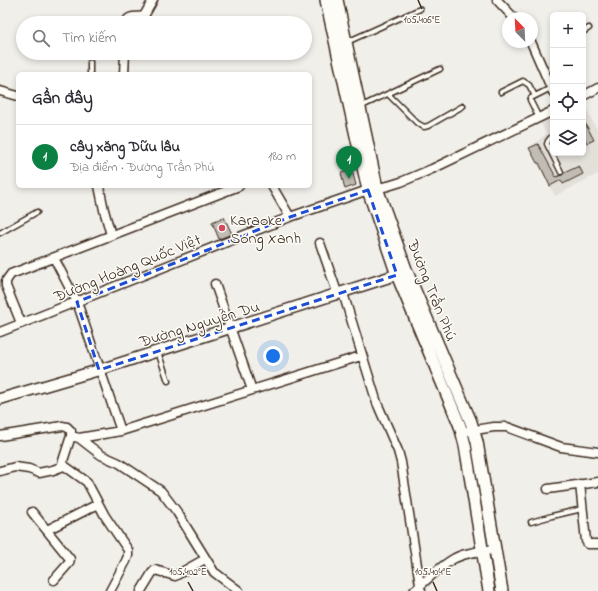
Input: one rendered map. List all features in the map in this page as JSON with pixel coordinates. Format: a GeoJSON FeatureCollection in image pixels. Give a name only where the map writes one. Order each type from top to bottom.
{"type":"FeatureCollection","features":[{"type":"Feature","properties":{"kind":"main road","name":"Đường Trần Phú"},"geometry":{"type":"LineString","coordinates":[[326,0],[372,189],[402,273],[467,431],[476,442],[502,591]]}},
{"type":"Feature","properties":{"kind":"main road","name":"Đường Trần Phú"},"geometry":{"type":"LineString","coordinates":[[338,0],[360,107],[372,189]]}},
{"type":"Feature","properties":{"kind":"main road","name":"Đường Trần Phú"},"geometry":{"type":"LineString","coordinates":[[467,431],[465,445],[489,591]]}},
{"type":"Feature","properties":{"kind":"street"},"geometry":{"type":"LineString","coordinates":[[131,16],[144,16],[154,0]]}},
{"type":"Feature","properties":{"kind":"street"},"geometry":{"type":"LineString","coordinates":[[500,1],[509,12]]}},
{"type":"Feature","properties":{"kind":"street"},"geometry":{"type":"LineString","coordinates":[[533,48],[550,86]]}},
{"type":"Feature","properties":{"kind":"street"},"geometry":{"type":"LineString","coordinates":[[124,72],[125,60]]}},
{"type":"Feature","properties":{"kind":"street"},"geometry":{"type":"LineString","coordinates":[[586,94],[598,88]]}},
{"type":"Feature","properties":{"kind":"street"},"geometry":{"type":"LineString","coordinates":[[0,91],[16,95]]}},
{"type":"Feature","properties":{"kind":"street","name":"Đường Hoàng Quốc Việt"},"geometry":{"type":"LineString","coordinates":[[0,332],[290,217],[372,189],[388,186],[432,169],[550,112]]}},
{"type":"Feature","properties":{"kind":"street"},"geometry":{"type":"LineString","coordinates":[[100,188],[111,234]]}},
{"type":"Feature","properties":{"kind":"street"},"geometry":{"type":"LineString","coordinates":[[21,324],[6,286],[6,281],[11,274],[111,234],[234,188]]}},
{"type":"Feature","properties":{"kind":"street"},"geometry":{"type":"LineString","coordinates":[[273,188],[290,217]]}},
{"type":"Feature","properties":{"kind":"street"},"geometry":{"type":"LineString","coordinates":[[320,243],[340,294],[377,403],[398,451],[401,462],[418,589]]}},
{"type":"Feature","properties":{"kind":"street"},"geometry":{"type":"LineString","coordinates":[[54,258],[77,302],[121,431]]}},
{"type":"Feature","properties":{"kind":"street","name":"Đường Nguyễn Du"},"geometry":{"type":"LineString","coordinates":[[0,399],[100,370],[402,273]]}},
{"type":"Feature","properties":{"kind":"street"},"geometry":{"type":"LineString","coordinates":[[215,284],[252,390]]}},
{"type":"Feature","properties":{"kind":"street"},"geometry":{"type":"LineString","coordinates":[[75,437],[121,431],[361,356]]}},
{"type":"Feature","properties":{"kind":"street"},"geometry":{"type":"LineString","coordinates":[[0,436],[62,426],[67,427],[75,437],[101,455],[119,463],[161,490],[177,512],[214,572],[235,590]]}},
{"type":"Feature","properties":{"kind":"street"},"geometry":{"type":"LineString","coordinates":[[467,431],[494,427],[507,427],[561,448],[598,452]]}},
{"type":"Feature","properties":{"kind":"street"},"geometry":{"type":"LineString","coordinates":[[0,471],[15,467],[39,474],[53,470],[61,466],[75,437]]}},
{"type":"Feature","properties":{"kind":"street"},"geometry":{"type":"LineString","coordinates":[[62,464],[87,482],[98,504],[128,550],[126,561],[110,591]]}},
{"type":"Feature","properties":{"kind":"street"},"geometry":{"type":"LineString","coordinates":[[548,489],[598,482]]}},
{"type":"Feature","properties":{"kind":"street"},"geometry":{"type":"LineString","coordinates":[[580,484],[586,541],[588,544],[598,544]]}},
{"type":"Feature","properties":{"kind":"street"},"geometry":{"type":"LineString","coordinates":[[47,530],[98,504]]}},
{"type":"Feature","properties":{"kind":"street"},"geometry":{"type":"LineString","coordinates":[[32,512],[70,558],[68,563],[54,580]]}},
{"type":"Feature","properties":{"kind":"street"},"geometry":{"type":"LineString","coordinates":[[418,589],[457,557],[482,551],[495,550]]}},
{"type":"Feature","properties":{"kind":"street"},"geometry":{"type":"LineString","coordinates":[[141,591],[155,570],[175,576],[205,559]]}},
{"type":"Feature","properties":{"kind":"lane"},"geometry":{"type":"LineString","coordinates":[[346,42],[420,9]]}},
{"type":"Feature","properties":{"kind":"lane"},"geometry":{"type":"LineString","coordinates":[[90,62],[90,72]]}},
{"type":"Feature","properties":{"kind":"lane"},"geometry":{"type":"LineString","coordinates":[[360,107],[440,69]]}},
{"type":"Feature","properties":{"kind":"lane"},"geometry":{"type":"LineString","coordinates":[[501,92],[524,81],[529,85],[535,96]]}},
{"type":"Feature","properties":{"kind":"lane"},"geometry":{"type":"LineString","coordinates":[[539,118],[530,100],[535,96],[550,91]]}},
{"type":"Feature","properties":{"kind":"lane"},"geometry":{"type":"LineString","coordinates":[[388,94],[417,123],[424,127],[463,106]]}},
{"type":"Feature","properties":{"kind":"lane"},"geometry":{"type":"LineString","coordinates":[[550,139],[547,144],[550,150]]}},
{"type":"Feature","properties":{"kind":"lane"},"geometry":{"type":"LineString","coordinates":[[553,156],[561,172]]}},
{"type":"Feature","properties":{"kind":"lane"},"geometry":{"type":"LineString","coordinates":[[0,233],[37,212]]}},
{"type":"Feature","properties":{"kind":"lane"},"geometry":{"type":"LineString","coordinates":[[158,351],[168,381]]}},
{"type":"Feature","properties":{"kind":"lane"},"geometry":{"type":"LineString","coordinates":[[532,522],[583,509]]}},
{"type":"Feature","properties":{"kind":"highlighted area"},"geometry":{"type":"Polygon","coordinates":[[[368,190],[397,275],[99,370],[77,302],[290,217],[368,190]]]}},
{"type":"Feature","properties":{"kind":"shaded area"},"geometry":{"type":"Polygon","coordinates":[[[586,109],[598,131],[598,174],[555,196],[529,148],[546,134],[540,121],[550,116],[550,156],[586,156],[586,109]]]}},
{"type":"Feature","properties":{"kind":"building"},"geometry":{"type":"Polygon","coordinates":[[[586,125],[594,140],[587,143],[586,141],[586,125]]]}},
{"type":"Feature","properties":{"kind":"building"},"geometry":{"type":"Polygon","coordinates":[[[538,144],[556,177],[579,166],[583,174],[563,184],[561,180],[550,186],[539,163],[537,163],[529,148],[538,144]]]}},
{"type":"Feature","properties":{"kind":"building"},"geometry":{"type":"Polygon","coordinates":[[[352,170],[356,185],[345,189],[341,173],[352,170]]]}},
{"type":"Feature","properties":{"kind":"building","name":"Karaoke Sóng Xanh"},"geometry":{"type":"Polygon","coordinates":[[[224,217],[232,234],[219,239],[212,222],[224,217]]]}},
{"type":"Feature","properties":{"kind":"place","name":"cây xăng Dữu lâu"},"geometry":{"type":"Point","coordinates":[349,179]}},
{"type":"Feature","properties":{"kind":"place","name":"Karaoke Sóng Xanh"},"geometry":{"type":"Point","coordinates":[222,228]}}]}
